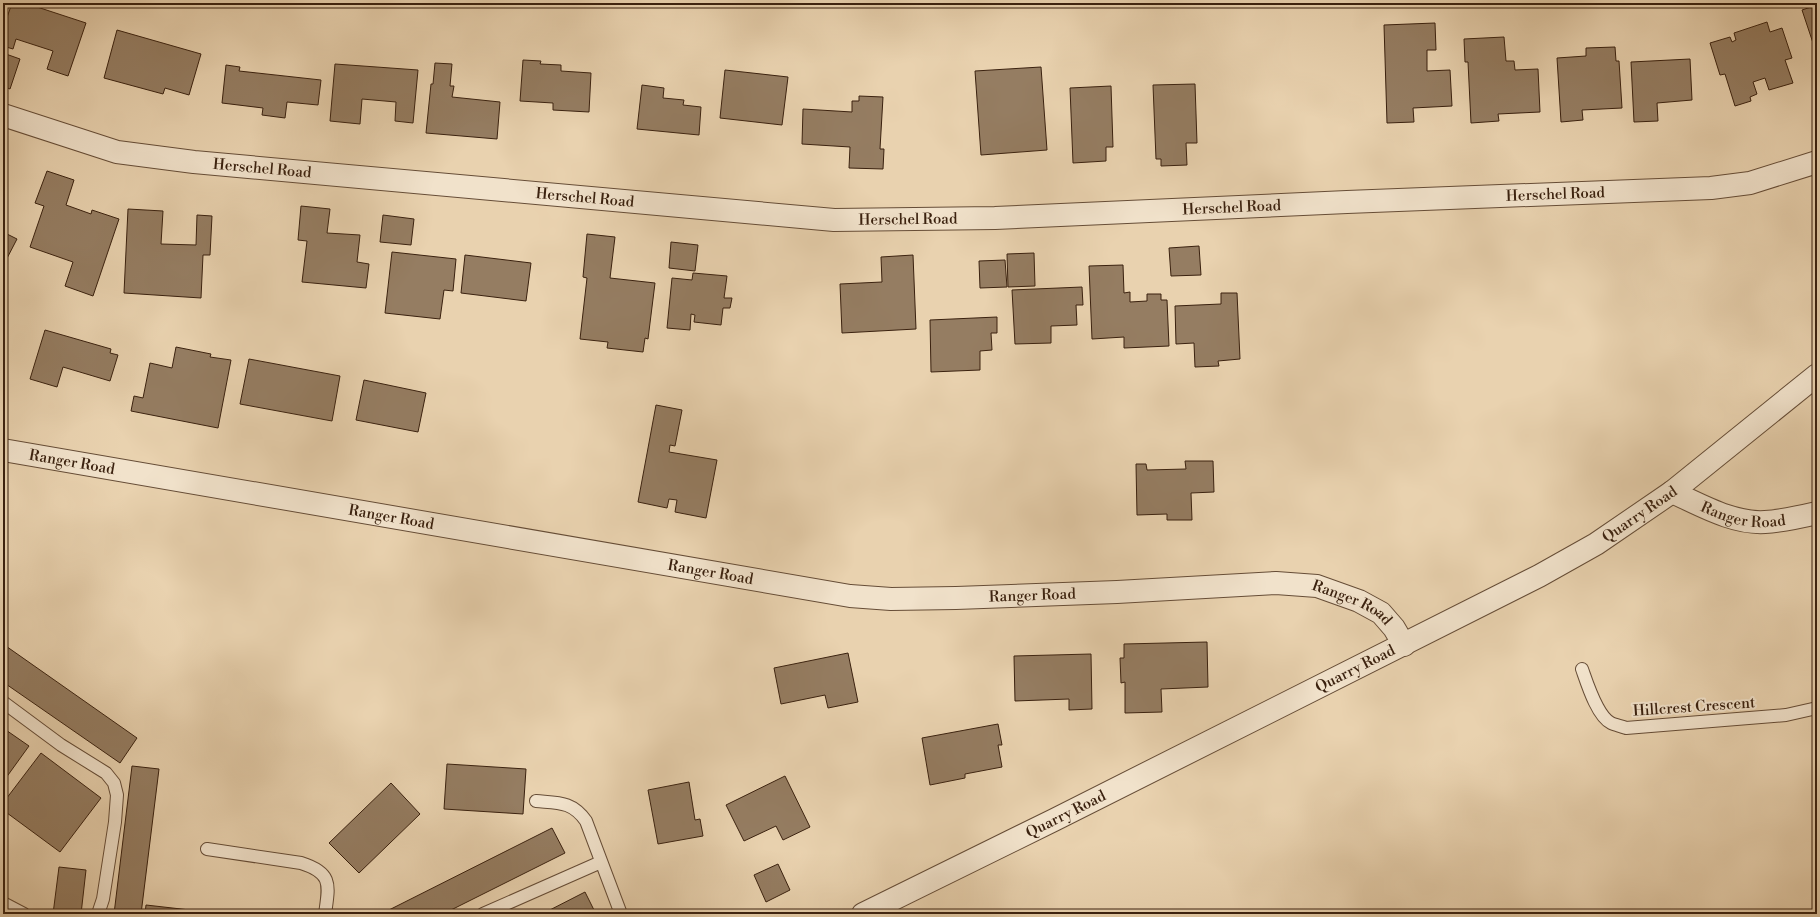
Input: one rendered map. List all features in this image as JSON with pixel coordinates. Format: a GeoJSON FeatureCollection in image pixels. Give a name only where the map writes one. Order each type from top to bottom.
{"type":"FeatureCollection","features":[{"type":"Feature","properties":{"kind":"street","name":"Herschel Road"},"geometry":{"type":"LineString","coordinates":[[3,115],[117,152],[152,157],[834,220],[995,218],[1347,202],[1681,190],[1750,183],[1817,162]]}},
{"type":"Feature","properties":{"kind":"street","name":"Quarry Road"},"geometry":{"type":"LineString","coordinates":[[863,914],[1404,645],[1539,576],[1596,544],[1672,492],[1817,374]]}},
{"type":"Feature","properties":{"kind":"street","name":"Ranger Road"},"geometry":{"type":"LineString","coordinates":[[3,450],[850,596],[890,599],[963,598],[1117,592],[1276,583],[1317,586],[1359,601],[1381,613],[1394,628],[1404,645]]}},
{"type":"Feature","properties":{"kind":"street","name":"Ranger Road"},"geometry":{"type":"LineString","coordinates":[[1672,492],[1730,517],[1747,521],[1764,522],[1817,513]]}},
{"type":"Feature","properties":{"kind":"lane","name":"Hillcrest Crescent"},"geometry":{"type":"LineString","coordinates":[[1582,669],[1591,695],[1603,715],[1610,723],[1626,728],[1786,716],[1817,708]]}},
{"type":"Feature","properties":{"kind":"lane"},"geometry":{"type":"LineString","coordinates":[[3,702],[61,745],[106,773],[114,783],[117,795],[115,822],[103,899],[98,914]]}},
{"type":"Feature","properties":{"kind":"lane"},"geometry":{"type":"LineString","coordinates":[[536,801],[564,803],[580,813],[586,821],[620,914]]}},
{"type":"Feature","properties":{"kind":"lane"},"geometry":{"type":"LineString","coordinates":[[207,850],[301,863],[314,867],[322,873],[328,882],[325,914]]}},
{"type":"Feature","properties":{"kind":"lane"},"geometry":{"type":"LineString","coordinates":[[483,914],[601,862]]}},
{"type":"Feature","properties":{"kind":"lane"},"geometry":{"type":"LineString","coordinates":[[3,903],[24,914]]}},
{"type":"Feature","properties":{"kind":"building"},"geometry":{"type":"Polygon","coordinates":[[[12,3],[25,3],[86,23],[68,76],[47,69],[53,51],[16,39],[13,49],[3,46],[3,29],[12,3]]]}},
{"type":"Feature","properties":{"kind":"building"},"geometry":{"type":"Polygon","coordinates":[[[420,3],[444,3],[444,5],[420,6],[420,3]]]}},
{"type":"Feature","properties":{"kind":"building"},"geometry":{"type":"Polygon","coordinates":[[[1817,5],[1817,48],[1815,49],[1802,10],[1817,5]]]}},
{"type":"Feature","properties":{"kind":"building"},"geometry":{"type":"Polygon","coordinates":[[[1767,22],[1770,32],[1782,28],[1792,58],[1785,60],[1793,83],[1769,90],[1765,78],[1753,82],[1757,94],[1750,97],[1751,101],[1735,106],[1725,74],[1720,75],[1710,43],[1730,37],[1732,42],[1736,40],[1734,33],[1767,22]]]}},
{"type":"Feature","properties":{"kind":"building"},"geometry":{"type":"Polygon","coordinates":[[[1435,23],[1436,50],[1427,50],[1427,71],[1450,70],[1452,106],[1413,108],[1414,122],[1387,123],[1384,25],[1435,23]]]}},
{"type":"Feature","properties":{"kind":"building"},"geometry":{"type":"Polygon","coordinates":[[[117,30],[201,54],[189,95],[165,88],[163,94],[104,78],[117,30]]]}},
{"type":"Feature","properties":{"kind":"building"},"geometry":{"type":"Polygon","coordinates":[[[1504,37],[1506,61],[1514,61],[1515,70],[1538,69],[1540,112],[1498,114],[1499,121],[1471,123],[1468,62],[1465,62],[1464,39],[1504,37]]]}},
{"type":"Feature","properties":{"kind":"building"},"geometry":{"type":"Polygon","coordinates":[[[1615,47],[1616,61],[1619,61],[1622,108],[1582,110],[1583,120],[1561,122],[1557,58],[1586,56],[1586,48],[1615,47]]]}},
{"type":"Feature","properties":{"kind":"building"},"geometry":{"type":"Polygon","coordinates":[[[3,53],[20,59],[10,89],[3,86],[3,53]]]}},
{"type":"Feature","properties":{"kind":"building"},"geometry":{"type":"Polygon","coordinates":[[[1690,59],[1692,100],[1657,103],[1658,121],[1634,122],[1631,62],[1690,59]]]}},
{"type":"Feature","properties":{"kind":"building"},"geometry":{"type":"Polygon","coordinates":[[[523,60],[541,61],[540,64],[561,65],[561,71],[591,73],[589,112],[553,110],[553,103],[520,101],[523,60]]]}},
{"type":"Feature","properties":{"kind":"building"},"geometry":{"type":"Polygon","coordinates":[[[435,63],[452,64],[450,86],[454,86],[452,97],[500,102],[497,139],[426,133],[431,84],[433,84],[435,63]]]}},
{"type":"Feature","properties":{"kind":"building"},"geometry":{"type":"Polygon","coordinates":[[[335,64],[418,70],[413,123],[395,121],[396,102],[362,99],[360,124],[330,121],[335,64]]]}},
{"type":"Feature","properties":{"kind":"building"},"geometry":{"type":"Polygon","coordinates":[[[226,65],[240,67],[239,71],[321,80],[318,105],[287,102],[285,118],[262,115],[263,108],[222,103],[226,65]]]}},
{"type":"Feature","properties":{"kind":"building"},"geometry":{"type":"Polygon","coordinates":[[[1041,67],[1047,150],[981,155],[975,71],[1041,67]]]}},
{"type":"Feature","properties":{"kind":"building"},"geometry":{"type":"Polygon","coordinates":[[[725,70],[788,77],[782,125],[720,118],[725,70]]]}},
{"type":"Feature","properties":{"kind":"building"},"geometry":{"type":"Polygon","coordinates":[[[1195,84],[1197,143],[1186,143],[1187,165],[1161,166],[1161,159],[1156,159],[1153,85],[1195,84]]]}},
{"type":"Feature","properties":{"kind":"building"},"geometry":{"type":"Polygon","coordinates":[[[642,85],[664,88],[663,98],[684,100],[683,105],[701,107],[699,135],[637,129],[642,85]]]}},
{"type":"Feature","properties":{"kind":"building"},"geometry":{"type":"Polygon","coordinates":[[[1111,86],[1113,147],[1106,147],[1106,161],[1073,163],[1070,88],[1111,86]]]}},
{"type":"Feature","properties":{"kind":"building"},"geometry":{"type":"Polygon","coordinates":[[[859,96],[883,97],[880,149],[884,149],[883,169],[849,168],[850,147],[802,144],[803,109],[852,112],[852,101],[859,101],[859,96]]]}},
{"type":"Feature","properties":{"kind":"building"},"geometry":{"type":"Polygon","coordinates":[[[47,171],[74,180],[66,205],[91,214],[92,210],[119,219],[93,296],[65,286],[73,262],[30,247],[44,206],[35,203],[47,171]]]}},
{"type":"Feature","properties":{"kind":"building"},"geometry":{"type":"Polygon","coordinates":[[[301,206],[330,209],[327,233],[360,235],[357,262],[369,264],[366,288],[302,282],[307,241],[298,240],[301,206]]]}},
{"type":"Feature","properties":{"kind":"building"},"geometry":{"type":"Polygon","coordinates":[[[128,209],[163,211],[161,244],[196,245],[197,215],[212,216],[210,255],[203,255],[201,298],[124,293],[128,209]]]}},
{"type":"Feature","properties":{"kind":"building"},"geometry":{"type":"Polygon","coordinates":[[[383,215],[414,219],[411,245],[380,242],[383,215]]]}},
{"type":"Feature","properties":{"kind":"building"},"geometry":{"type":"Polygon","coordinates":[[[3,232],[17,239],[3,266],[3,232]]]}},
{"type":"Feature","properties":{"kind":"building"},"geometry":{"type":"Polygon","coordinates":[[[587,234],[615,237],[610,278],[655,283],[648,339],[645,338],[643,352],[607,348],[608,342],[580,339],[587,278],[583,277],[587,234]]]}},
{"type":"Feature","properties":{"kind":"building"},"geometry":{"type":"Polygon","coordinates":[[[671,242],[698,245],[695,271],[669,268],[671,242]]]}},
{"type":"Feature","properties":{"kind":"building"},"geometry":{"type":"Polygon","coordinates":[[[1199,246],[1201,275],[1171,276],[1169,248],[1199,246]]]}},
{"type":"Feature","properties":{"kind":"building"},"geometry":{"type":"Polygon","coordinates":[[[392,252],[456,259],[453,291],[444,290],[440,319],[385,313],[392,252]]]}},
{"type":"Feature","properties":{"kind":"building"},"geometry":{"type":"Polygon","coordinates":[[[1034,253],[1035,286],[1008,287],[1007,254],[1034,253]]]}},
{"type":"Feature","properties":{"kind":"building"},"geometry":{"type":"Polygon","coordinates":[[[465,255],[531,263],[526,301],[461,293],[465,255]]]}},
{"type":"Feature","properties":{"kind":"building"},"geometry":{"type":"Polygon","coordinates":[[[913,255],[916,329],[842,333],[840,284],[882,282],[881,257],[913,255]]]}},
{"type":"Feature","properties":{"kind":"building"},"geometry":{"type":"Polygon","coordinates":[[[1005,260],[1007,287],[980,288],[979,261],[1005,260]]]}},
{"type":"Feature","properties":{"kind":"building"},"geometry":{"type":"Polygon","coordinates":[[[1123,265],[1124,293],[1130,292],[1130,302],[1147,301],[1147,294],[1161,294],[1161,300],[1167,300],[1169,346],[1124,348],[1124,337],[1092,339],[1089,266],[1123,265]]]}},
{"type":"Feature","properties":{"kind":"building"},"geometry":{"type":"Polygon","coordinates":[[[693,273],[727,276],[724,298],[732,298],[730,308],[723,308],[721,325],[694,322],[695,315],[691,314],[690,330],[667,328],[672,278],[692,280],[693,273]]]}},
{"type":"Feature","properties":{"kind":"building"},"geometry":{"type":"Polygon","coordinates":[[[1082,287],[1083,305],[1076,305],[1077,325],[1051,326],[1051,343],[1015,344],[1012,290],[1082,287]]]}},
{"type":"Feature","properties":{"kind":"building"},"geometry":{"type":"Polygon","coordinates":[[[1221,293],[1237,293],[1240,359],[1218,361],[1219,366],[1195,367],[1194,343],[1176,344],[1175,306],[1221,304],[1221,293]]]}},
{"type":"Feature","properties":{"kind":"building"},"geometry":{"type":"Polygon","coordinates":[[[997,317],[997,333],[991,333],[992,350],[980,351],[980,370],[931,372],[930,320],[997,317]]]}},
{"type":"Feature","properties":{"kind":"building"},"geometry":{"type":"Polygon","coordinates":[[[45,330],[111,349],[110,353],[118,355],[110,381],[63,367],[57,387],[30,379],[45,330]]]}},
{"type":"Feature","properties":{"kind":"building"},"geometry":{"type":"Polygon","coordinates":[[[176,347],[211,354],[210,357],[231,360],[218,428],[131,411],[134,396],[143,398],[150,363],[172,368],[176,347]]]}},
{"type":"Feature","properties":{"kind":"building"},"geometry":{"type":"Polygon","coordinates":[[[249,359],[340,376],[332,421],[240,404],[249,359]]]}},
{"type":"Feature","properties":{"kind":"building"},"geometry":{"type":"Polygon","coordinates":[[[364,380],[426,393],[418,432],[356,420],[364,380]]]}},
{"type":"Feature","properties":{"kind":"building"},"geometry":{"type":"Polygon","coordinates":[[[656,405],[682,410],[675,446],[670,445],[669,452],[717,460],[706,518],[675,512],[677,500],[669,499],[667,508],[638,502],[656,405]]]}},
{"type":"Feature","properties":{"kind":"building"},"geometry":{"type":"Polygon","coordinates":[[[1185,461],[1213,461],[1214,492],[1191,493],[1192,520],[1167,520],[1167,514],[1137,515],[1136,464],[1146,464],[1147,470],[1186,469],[1185,461]]]}},
{"type":"Feature","properties":{"kind":"building"},"geometry":{"type":"Polygon","coordinates":[[[1207,642],[1208,687],[1161,689],[1162,712],[1125,713],[1125,682],[1121,683],[1120,658],[1124,658],[1124,644],[1207,642]]]}},
{"type":"Feature","properties":{"kind":"building"},"geometry":{"type":"Polygon","coordinates":[[[3,644],[137,738],[120,763],[3,682],[3,644]]]}},
{"type":"Feature","properties":{"kind":"building"},"geometry":{"type":"Polygon","coordinates":[[[848,653],[858,702],[828,708],[825,695],[781,704],[774,668],[848,653]]]}},
{"type":"Feature","properties":{"kind":"building"},"geometry":{"type":"Polygon","coordinates":[[[1091,654],[1092,709],[1069,710],[1069,699],[1015,701],[1014,656],[1091,654]]]}},
{"type":"Feature","properties":{"kind":"building"},"geometry":{"type":"Polygon","coordinates":[[[998,724],[1002,745],[998,745],[1002,767],[965,774],[965,778],[930,785],[922,738],[998,724]]]}},
{"type":"Feature","properties":{"kind":"building"},"geometry":{"type":"Polygon","coordinates":[[[3,728],[29,746],[3,782],[3,728]]]}},
{"type":"Feature","properties":{"kind":"building"},"geometry":{"type":"Polygon","coordinates":[[[41,753],[101,798],[60,852],[3,810],[3,803],[41,753]]]}},
{"type":"Feature","properties":{"kind":"building"},"geometry":{"type":"Polygon","coordinates":[[[447,764],[526,769],[523,814],[444,809],[447,764]]]}},
{"type":"Feature","properties":{"kind":"building"},"geometry":{"type":"Polygon","coordinates":[[[132,766],[159,769],[141,914],[114,914],[132,766]]]}},
{"type":"Feature","properties":{"kind":"building"},"geometry":{"type":"Polygon","coordinates":[[[785,776],[810,827],[783,840],[776,826],[744,841],[726,805],[785,776]]]}},
{"type":"Feature","properties":{"kind":"building"},"geometry":{"type":"Polygon","coordinates":[[[689,782],[695,820],[700,819],[703,836],[658,844],[648,790],[689,782]]]}},
{"type":"Feature","properties":{"kind":"building"},"geometry":{"type":"Polygon","coordinates":[[[391,783],[420,814],[359,873],[329,843],[391,783]]]}},
{"type":"Feature","properties":{"kind":"building"},"geometry":{"type":"Polygon","coordinates":[[[552,828],[565,853],[443,914],[381,914],[552,828]]]}},
{"type":"Feature","properties":{"kind":"building"},"geometry":{"type":"Polygon","coordinates":[[[778,864],[790,890],[766,902],[754,875],[778,864]]]}},
{"type":"Feature","properties":{"kind":"building"},"geometry":{"type":"Polygon","coordinates":[[[59,867],[86,870],[81,914],[53,914],[59,867]]]}},
{"type":"Feature","properties":{"kind":"building"},"geometry":{"type":"Polygon","coordinates":[[[585,892],[596,914],[542,914],[585,892]]]}},
{"type":"Feature","properties":{"kind":"building"},"geometry":{"type":"Polygon","coordinates":[[[146,905],[225,914],[145,914],[146,905]]]}}]}
